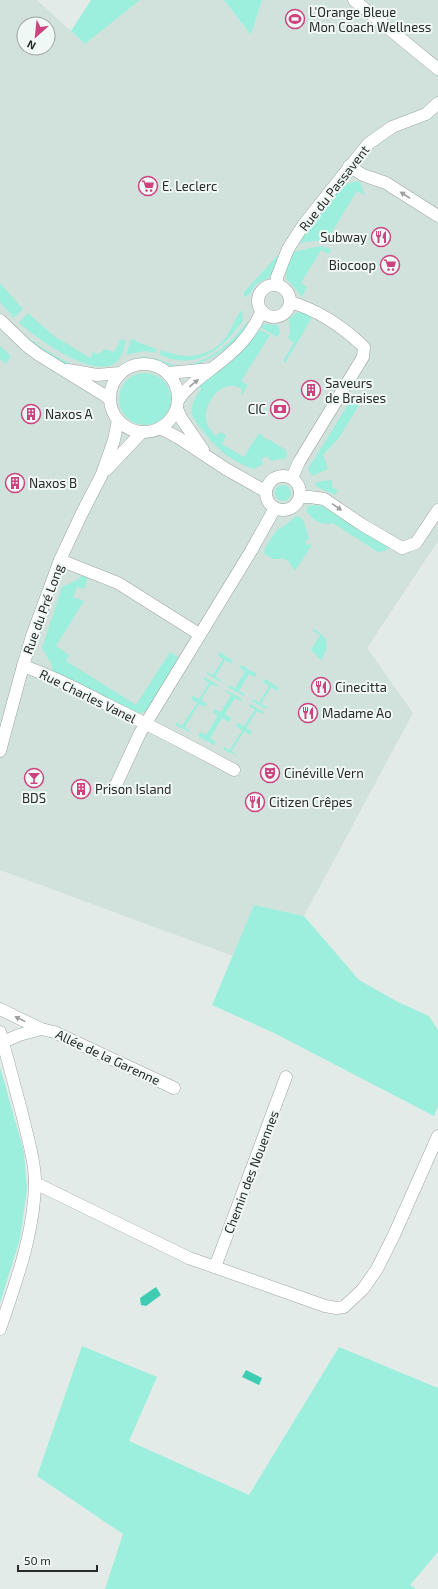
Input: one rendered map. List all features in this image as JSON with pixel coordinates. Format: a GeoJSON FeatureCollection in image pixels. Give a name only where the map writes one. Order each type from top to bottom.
{"type":"FeatureCollection","features":[{"type":"Feature","properties":{"kind":"street"},"geometry":{"type":"LineString","coordinates":[[354,0],[438,69]]}},
{"type":"Feature","properties":{"kind":"street","name":"Rue du Passavent"},"geometry":{"type":"LineString","coordinates":[[277,285],[277,277],[288,249],[304,224],[368,144],[392,127],[426,114],[438,103]]}},
{"type":"Feature","properties":{"kind":"street"},"geometry":{"type":"LineString","coordinates":[[349,166],[363,175],[386,183],[438,216]]}},
{"type":"Feature","properties":{"kind":"street"},"geometry":{"type":"LineString","coordinates":[[269,285],[277,285],[286,291],[290,302],[287,309],[277,316],[269,316],[262,311],[258,300],[260,293],[269,285]]}},
{"type":"Feature","properties":{"kind":"street"},"geometry":{"type":"LineString","coordinates":[[290,302],[303,306],[351,334],[364,347],[363,357],[298,462],[292,478]]}},
{"type":"Feature","properties":{"kind":"street"},"geometry":{"type":"LineString","coordinates":[[206,455],[181,418],[178,404],[178,390],[168,373],[159,367],[144,364],[128,367],[114,381],[110,400],[111,408],[118,420],[133,430],[142,432],[160,428],[173,417],[178,404],[185,390],[232,352],[255,325],[262,311]]}},
{"type":"Feature","properties":{"kind":"street"},"geometry":{"type":"LineString","coordinates":[[0,320],[27,346],[110,400]]}},
{"type":"Feature","properties":{"kind":"street"},"geometry":{"type":"LineString","coordinates":[[59,368],[97,375],[120,374]]}},
{"type":"Feature","properties":{"kind":"street"},"geometry":{"type":"LineString","coordinates":[[168,373],[211,369]]}},
{"type":"Feature","properties":{"kind":"street","name":"Rue du Pré Long"},"geometry":{"type":"LineString","coordinates":[[0,751],[22,666],[60,560],[80,515],[102,474],[114,440],[118,420]]}},
{"type":"Feature","properties":{"kind":"street"},"geometry":{"type":"LineString","coordinates":[[160,428],[179,438],[226,469],[266,491]]}},
{"type":"Feature","properties":{"kind":"street","name":"Rue du Pré Long"},"geometry":{"type":"LineString","coordinates":[[102,474],[142,432]]}},
{"type":"Feature","properties":{"kind":"street"},"geometry":{"type":"LineString","coordinates":[[284,475],[292,478],[299,485],[300,497],[294,507],[287,510],[279,510],[274,508],[267,499],[266,491],[269,482],[276,477],[284,475]]}},
{"type":"Feature","properties":{"kind":"street"},"geometry":{"type":"LineString","coordinates":[[300,497],[324,499],[361,524],[402,548],[416,543],[438,510]]}},
{"type":"Feature","properties":{"kind":"street","name":"Rue Charles Vanel"},"geometry":{"type":"LineString","coordinates":[[22,666],[47,675],[145,723],[251,551],[274,508]]}},
{"type":"Feature","properties":{"kind":"street"},"geometry":{"type":"LineString","coordinates":[[60,560],[118,584],[199,634]]}},
{"type":"Feature","properties":{"kind":"street"},"geometry":{"type":"LineString","coordinates":[[115,787],[138,735],[145,723],[234,770]]}},
{"type":"Feature","properties":{"kind":"street","name":"Allée de la Garenne"},"geometry":{"type":"LineString","coordinates":[[0,1009],[41,1029],[54,1032],[174,1088]]}},
{"type":"Feature","properties":{"kind":"street","name":"Allée de la Garenne"},"geometry":{"type":"LineString","coordinates":[[1,1037],[19,1035],[41,1029]]}},
{"type":"Feature","properties":{"kind":"street"},"geometry":{"type":"LineString","coordinates":[[0,1329],[25,1250],[32,1217],[35,1183],[33,1162],[20,1106],[1,1037]]}},
{"type":"Feature","properties":{"kind":"street","name":"Chemin des Nouennes"},"geometry":{"type":"LineString","coordinates":[[215,1267],[286,1077]]}},
{"type":"Feature","properties":{"kind":"street"},"geometry":{"type":"LineString","coordinates":[[35,1183],[189,1258],[325,1306],[336,1308],[344,1307],[363,1288],[377,1269],[394,1235],[438,1136]]}},
{"type":"Feature","properties":{"kind":"shaded area"},"geometry":{"type":"Polygon","coordinates":[[[0,0],[37,0],[54,16],[16,16],[16,56],[56,56],[56,17],[85,44],[140,0],[224,0],[251,35],[262,0],[438,0],[438,541],[367,648],[413,713],[304,916],[254,905],[233,956],[0,870],[0,0]]]}},
{"type":"Feature","properties":{"kind":"shaded area"},"geometry":{"type":"Polygon","coordinates":[[[91,0],[140,0],[85,44],[71,31],[91,0]]]}},
{"type":"Feature","properties":{"kind":"shaded area"},"geometry":{"type":"Polygon","coordinates":[[[224,0],[262,0],[251,35],[224,0]]]}},
{"type":"Feature","properties":{"kind":"shaded area"},"geometry":{"type":"Polygon","coordinates":[[[358,181],[360,182],[365,195],[357,191],[328,238],[335,243],[325,240],[298,243],[339,190],[347,184],[358,181]]]}},
{"type":"Feature","properties":{"kind":"shaded area"},"geometry":{"type":"Polygon","coordinates":[[[320,246],[331,249],[329,254],[321,250],[301,283],[307,287],[302,297],[286,278],[286,268],[293,252],[320,246]]]}},
{"type":"Feature","properties":{"kind":"shaded area"},"geometry":{"type":"Polygon","coordinates":[[[279,254],[281,255],[272,274],[268,278],[256,284],[249,295],[244,297],[244,292],[279,254]]]}},
{"type":"Feature","properties":{"kind":"shaded area"},"geometry":{"type":"Polygon","coordinates":[[[0,283],[23,309],[14,318],[0,302],[0,283]]]}},
{"type":"Feature","properties":{"kind":"shaded area"},"geometry":{"type":"Polygon","coordinates":[[[242,310],[243,321],[226,341],[207,355],[197,359],[185,361],[160,355],[161,350],[178,355],[194,356],[211,350],[225,339],[242,310]]]}},
{"type":"Feature","properties":{"kind":"shaded area"},"geometry":{"type":"Polygon","coordinates":[[[300,311],[313,316],[285,363],[283,361],[294,343],[288,338],[290,333],[289,318],[300,311]]]}},
{"type":"Feature","properties":{"kind":"shaded area"},"geometry":{"type":"Polygon","coordinates":[[[28,313],[54,336],[90,358],[93,352],[99,354],[105,349],[114,352],[121,339],[126,341],[122,353],[115,363],[105,366],[92,366],[79,361],[65,355],[38,338],[19,323],[28,313]]]}},
{"type":"Feature","properties":{"kind":"shaded area"},"geometry":{"type":"Polygon","coordinates":[[[247,322],[249,324],[231,345],[207,360],[190,367],[190,365],[208,357],[222,348],[247,322]]]}},
{"type":"Feature","properties":{"kind":"shaded area"},"geometry":{"type":"Polygon","coordinates":[[[264,324],[278,325],[280,333],[277,337],[260,327],[264,324]]]}},
{"type":"Feature","properties":{"kind":"shaded area"},"geometry":{"type":"Polygon","coordinates":[[[17,329],[59,358],[84,369],[96,372],[112,371],[132,359],[143,357],[153,358],[178,366],[184,366],[185,368],[174,367],[152,360],[140,359],[132,361],[110,373],[98,374],[85,372],[72,368],[47,354],[17,331],[17,329]]]}},
{"type":"Feature","properties":{"kind":"shaded area"},"geometry":{"type":"Polygon","coordinates":[[[258,329],[270,335],[241,381],[248,385],[242,395],[242,389],[235,386],[228,386],[216,393],[208,405],[206,412],[206,421],[215,436],[221,432],[226,436],[222,444],[244,457],[259,433],[267,440],[268,439],[286,450],[286,458],[271,461],[267,456],[261,459],[263,464],[254,469],[231,458],[217,447],[195,420],[192,414],[192,405],[201,389],[199,385],[258,329]]]}},
{"type":"Feature","properties":{"kind":"shaded area"},"geometry":{"type":"Polygon","coordinates":[[[131,339],[156,349],[156,353],[144,351],[126,355],[131,339]]]}},
{"type":"Feature","properties":{"kind":"shaded area"},"geometry":{"type":"Polygon","coordinates":[[[0,346],[11,356],[6,364],[0,359],[0,346]]]}},
{"type":"Feature","properties":{"kind":"shaded area"},"geometry":{"type":"Polygon","coordinates":[[[140,373],[150,373],[164,380],[171,394],[171,404],[164,418],[150,425],[140,425],[130,421],[123,414],[119,404],[119,394],[123,384],[130,377],[140,373]]]}},
{"type":"Feature","properties":{"kind":"shaded area"},"geometry":{"type":"Polygon","coordinates":[[[354,395],[360,398],[361,402],[338,439],[323,455],[328,469],[312,476],[308,469],[354,395]]]}},
{"type":"Feature","properties":{"kind":"shaded area"},"geometry":{"type":"Polygon","coordinates":[[[332,480],[332,487],[338,490],[335,495],[317,487],[315,483],[322,481],[332,480]]]}},
{"type":"Feature","properties":{"kind":"shaded area"},"geometry":{"type":"Polygon","coordinates":[[[283,485],[290,490],[291,493],[286,500],[283,501],[276,496],[275,493],[280,486],[283,485]]]}},
{"type":"Feature","properties":{"kind":"shaded area"},"geometry":{"type":"Polygon","coordinates":[[[311,505],[324,506],[389,547],[385,551],[378,552],[333,523],[325,524],[318,522],[306,511],[307,507],[311,505]]]}},
{"type":"Feature","properties":{"kind":"shaded area"},"geometry":{"type":"Polygon","coordinates":[[[296,516],[303,519],[309,539],[305,541],[306,545],[310,544],[311,546],[295,571],[289,563],[290,562],[283,558],[273,559],[264,554],[265,548],[277,530],[296,516]]]}},
{"type":"Feature","properties":{"kind":"shaded area"},"geometry":{"type":"Polygon","coordinates":[[[82,575],[88,577],[84,589],[77,587],[73,597],[84,601],[56,646],[69,655],[66,661],[136,705],[171,652],[179,658],[146,711],[138,714],[52,671],[52,665],[42,648],[62,587],[79,579],[82,575]]]}},
{"type":"Feature","properties":{"kind":"shaded area"},"geometry":{"type":"Polygon","coordinates":[[[314,629],[323,636],[327,646],[321,660],[311,650],[320,635],[313,631],[314,629]]]}},
{"type":"Feature","properties":{"kind":"shaded area"},"geometry":{"type":"Polygon","coordinates":[[[220,652],[233,661],[231,664],[225,660],[215,677],[221,680],[220,682],[206,673],[207,672],[213,675],[223,659],[218,655],[220,652]]]}},
{"type":"Feature","properties":{"kind":"shaded area"},"geometry":{"type":"Polygon","coordinates":[[[241,665],[257,674],[255,677],[249,674],[239,691],[245,694],[244,696],[228,687],[229,685],[235,688],[245,672],[240,668],[241,665]]]}},
{"type":"Feature","properties":{"kind":"shaded area"},"geometry":{"type":"Polygon","coordinates":[[[204,677],[218,685],[217,687],[211,684],[201,700],[207,704],[205,707],[199,704],[185,727],[190,732],[175,725],[177,722],[182,726],[197,703],[191,699],[193,696],[199,699],[209,683],[203,679],[204,677]]]}},
{"type":"Feature","properties":{"kind":"shaded area"},"geometry":{"type":"Polygon","coordinates":[[[265,679],[279,688],[277,691],[271,687],[261,704],[267,707],[266,709],[252,701],[253,699],[259,703],[269,686],[263,682],[265,679]]]}},
{"type":"Feature","properties":{"kind":"shaded area"},"geometry":{"type":"Polygon","coordinates":[[[226,690],[242,699],[241,701],[235,698],[225,714],[231,718],[229,722],[222,718],[210,738],[216,742],[214,745],[198,736],[200,732],[206,735],[218,716],[213,712],[214,709],[221,712],[231,695],[225,691],[226,690]]]}},
{"type":"Feature","properties":{"kind":"shaded area"},"geometry":{"type":"Polygon","coordinates":[[[250,704],[264,712],[263,714],[257,711],[246,728],[252,731],[250,735],[244,731],[232,751],[237,756],[223,749],[224,747],[230,750],[242,730],[236,726],[238,723],[244,726],[255,710],[249,706],[250,704]]]}},
{"type":"Feature","properties":{"kind":"shaded area"},"geometry":{"type":"Polygon","coordinates":[[[254,905],[304,916],[359,980],[398,1002],[429,1016],[438,1030],[438,1106],[434,1116],[274,1033],[212,1005],[254,905]]]}},
{"type":"Feature","properties":{"kind":"shaded area"},"geometry":{"type":"Polygon","coordinates":[[[0,1067],[24,1152],[27,1189],[20,1239],[0,1303],[0,1067]]]}},
{"type":"Feature","properties":{"kind":"shaded area"},"geometry":{"type":"Polygon","coordinates":[[[156,1287],[161,1295],[146,1306],[141,1305],[140,1298],[156,1287]]]}},
{"type":"Feature","properties":{"kind":"shaded area"},"geometry":{"type":"Polygon","coordinates":[[[82,1346],[157,1377],[129,1441],[249,1495],[339,1347],[438,1388],[438,1552],[410,1585],[416,1589],[105,1589],[123,1534],[37,1476],[82,1346]]]}},
{"type":"Feature","properties":{"kind":"shaded area"},"geometry":{"type":"Polygon","coordinates":[[[246,1370],[262,1378],[259,1385],[242,1377],[246,1370]]]}},
{"type":"Feature","properties":{"kind":"place","name":"L'Orange Bleue Mon Coach Wellness"},"geometry":{"type":"Point","coordinates":[295,19]}},
{"type":"Feature","properties":{"kind":"place","name":"E. Leclerc"},"geometry":{"type":"Point","coordinates":[148,186]}},
{"type":"Feature","properties":{"kind":"place","name":"Subway"},"geometry":{"type":"Point","coordinates":[381,237]}},
{"type":"Feature","properties":{"kind":"place","name":"Biocoop"},"geometry":{"type":"Point","coordinates":[390,265]}},
{"type":"Feature","properties":{"kind":"place","name":"Saveurs de Braises"},"geometry":{"type":"Point","coordinates":[311,390]}},
{"type":"Feature","properties":{"kind":"place","name":"CIC"},"geometry":{"type":"Point","coordinates":[280,409]}},
{"type":"Feature","properties":{"kind":"place","name":"Naxos A"},"geometry":{"type":"Point","coordinates":[31,414]}},
{"type":"Feature","properties":{"kind":"place","name":"Naxos B"},"geometry":{"type":"Point","coordinates":[15,483]}},
{"type":"Feature","properties":{"kind":"place","name":"Cinecitta"},"geometry":{"type":"Point","coordinates":[321,687]}},
{"type":"Feature","properties":{"kind":"place","name":"Madame Ao"},"geometry":{"type":"Point","coordinates":[308,713]}},
{"type":"Feature","properties":{"kind":"place","name":"Cinéville Vern"},"geometry":{"type":"Point","coordinates":[270,773]}},
{"type":"Feature","properties":{"kind":"place","name":"BDS"},"geometry":{"type":"Point","coordinates":[34,778]}},
{"type":"Feature","properties":{"kind":"place","name":"Prison Island"},"geometry":{"type":"Point","coordinates":[81,789]}},
{"type":"Feature","properties":{"kind":"place","name":"Citizen Crêpes"},"geometry":{"type":"Point","coordinates":[255,802]}}]}
